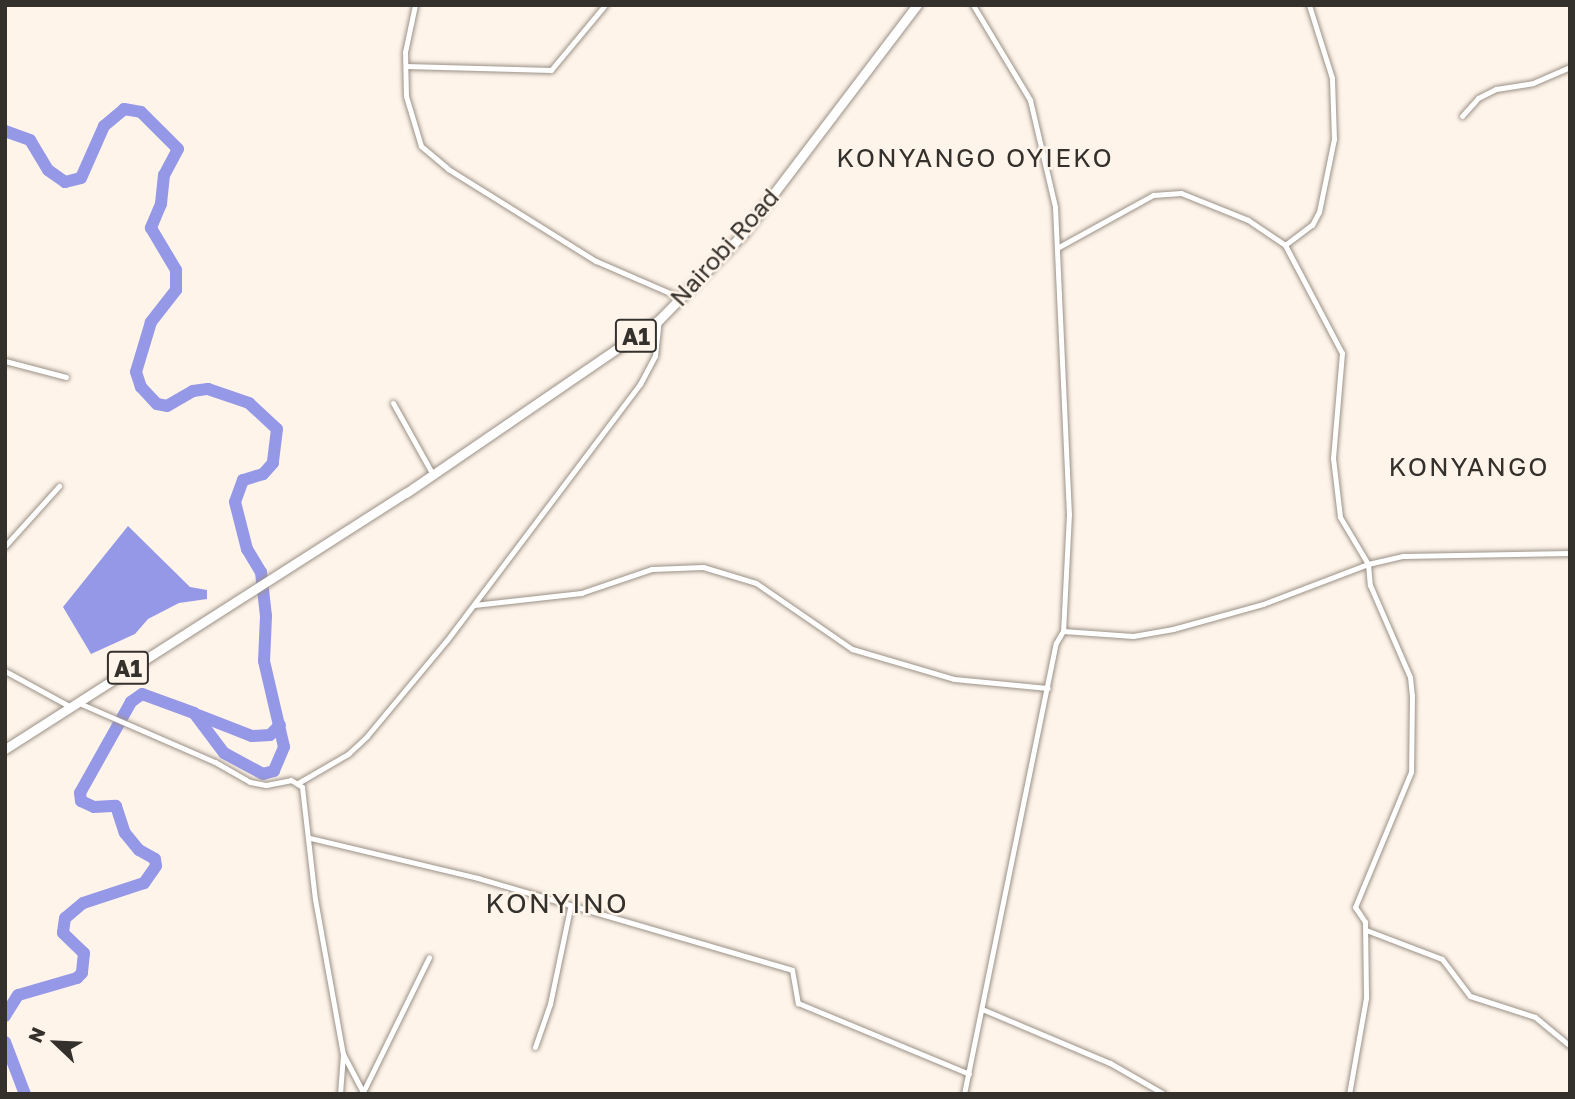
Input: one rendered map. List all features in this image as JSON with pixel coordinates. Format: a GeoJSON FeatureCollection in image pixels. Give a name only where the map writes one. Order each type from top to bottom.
{"type":"FeatureCollection","features":[{"type":"Feature","properties":{"kind":"highway","name":"Nairobi Road"},"geometry":{"type":"LineString","coordinates":[[73,704],[433,475],[659,320],[743,234],[917,5]]}},
{"type":"Feature","properties":{"kind":"highway","name":"A1"},"geometry":{"type":"LineString","coordinates":[[5,750],[73,704]]}},
{"type":"Feature","properties":{"kind":"street"},"geometry":{"type":"LineString","coordinates":[[415,5],[406,66],[412,124],[431,157],[596,261],[681,298]]}},
{"type":"Feature","properties":{"kind":"street"},"geometry":{"type":"LineString","coordinates":[[406,66],[551,70],[605,5]]}},
{"type":"Feature","properties":{"kind":"street"},"geometry":{"type":"LineString","coordinates":[[964,1094],[1056,643],[1063,631],[1069,514],[1055,207],[1030,100],[973,5]]}},
{"type":"Feature","properties":{"kind":"street"},"geometry":{"type":"LineString","coordinates":[[1285,245],[1312,225],[1319,212],[1334,139],[1332,78],[1309,5]]}},
{"type":"Feature","properties":{"kind":"street"},"geometry":{"type":"LineString","coordinates":[[1462,116],[1478,97],[1496,89],[1533,83],[1570,67]]}},
{"type":"Feature","properties":{"kind":"street"},"geometry":{"type":"LineString","coordinates":[[1057,248],[1153,195],[1169,191],[1248,220],[1285,245],[1342,353],[1333,483],[1340,517],[1368,564],[1378,608],[1410,677],[1412,759],[1356,900],[1356,911],[1363,918],[1366,930],[1366,998],[1349,1094]]}},
{"type":"Feature","properties":{"kind":"street"},"geometry":{"type":"LineString","coordinates":[[5,671],[73,704],[132,726],[250,782],[298,782],[348,754],[367,736],[474,606],[640,384],[655,356],[659,320]]}},
{"type":"Feature","properties":{"kind":"street"},"geometry":{"type":"LineString","coordinates":[[5,361],[65,377]]}},
{"type":"Feature","properties":{"kind":"street"},"geometry":{"type":"LineString","coordinates":[[393,403],[433,475]]}},
{"type":"Feature","properties":{"kind":"street"},"geometry":{"type":"LineString","coordinates":[[5,547],[59,485]]}},
{"type":"Feature","properties":{"kind":"street"},"geometry":{"type":"LineString","coordinates":[[1063,631],[1133,636],[1173,629],[1263,604],[1368,564],[1447,552],[1570,553]]}},
{"type":"Feature","properties":{"kind":"street"},"geometry":{"type":"LineString","coordinates":[[474,606],[581,593],[653,569],[703,567],[756,583],[852,649],[954,679],[1048,688]]}},
{"type":"Feature","properties":{"kind":"street"},"geometry":{"type":"LineString","coordinates":[[298,782],[343,1054],[340,1094]]}},
{"type":"Feature","properties":{"kind":"street"},"geometry":{"type":"LineString","coordinates":[[310,838],[478,878],[570,908],[792,970],[798,1003],[969,1074]]}},
{"type":"Feature","properties":{"kind":"street"},"geometry":{"type":"LineString","coordinates":[[535,1047],[550,1004],[570,908]]}},
{"type":"Feature","properties":{"kind":"street"},"geometry":{"type":"LineString","coordinates":[[1366,930],[1442,959],[1470,996],[1535,1017],[1570,1046]]}},
{"type":"Feature","properties":{"kind":"street"},"geometry":{"type":"LineString","coordinates":[[364,1093],[429,957]]}},
{"type":"Feature","properties":{"kind":"street"},"geometry":{"type":"LineString","coordinates":[[982,1009],[1110,1063],[1164,1094]]}},
{"type":"Feature","properties":{"kind":"street"},"geometry":{"type":"LineString","coordinates":[[343,1054],[364,1093]]}},
{"type":"Feature","properties":{"kind":"water"},"geometry":{"type":"Polygon","coordinates":[[[128,526],[190,587],[207,590],[207,599],[179,603],[148,619],[135,634],[91,654],[63,607],[128,526]]]}},
{"type":"Feature","properties":{"kind":"waterway"},"geometry":{"type":"LineString","coordinates":[[5,131],[30,140],[48,170],[65,182],[81,178],[104,126],[124,109],[141,112],[178,149],[164,175],[161,204],[151,228],[176,270],[176,290],[151,322],[136,372],[141,387],[157,404],[167,406],[193,391],[208,389],[249,403],[277,429],[273,463],[263,474],[243,480],[235,502],[247,549],[261,572],[266,616],[264,661],[284,747],[274,771],[263,774],[224,753],[194,713],[142,694],[131,702],[80,793],[81,801],[94,807],[116,806],[125,833],[139,850],[155,859],[156,866],[144,883],[83,903],[65,918],[63,933],[84,953],[82,973],[77,978],[18,995],[5,1016]]}},
{"type":"Feature","properties":{"kind":"waterway"},"geometry":{"type":"LineString","coordinates":[[198,715],[252,736],[270,735],[280,725]]}},
{"type":"Feature","properties":{"kind":"waterway"},"geometry":{"type":"LineString","coordinates":[[5,1042],[25,1094]]}},
{"type":"Feature","properties":{"kind":"district","name":"KONYANGO OYIEKO"},"geometry":{"type":"Point","coordinates":[975,158]}},
{"type":"Feature","properties":{"kind":"district","name":"KONYANGO"},"geometry":{"type":"Point","coordinates":[1469,467]}},
{"type":"Feature","properties":{"kind":"district","name":"KONYINO"},"geometry":{"type":"Point","coordinates":[557,903]}}]}
